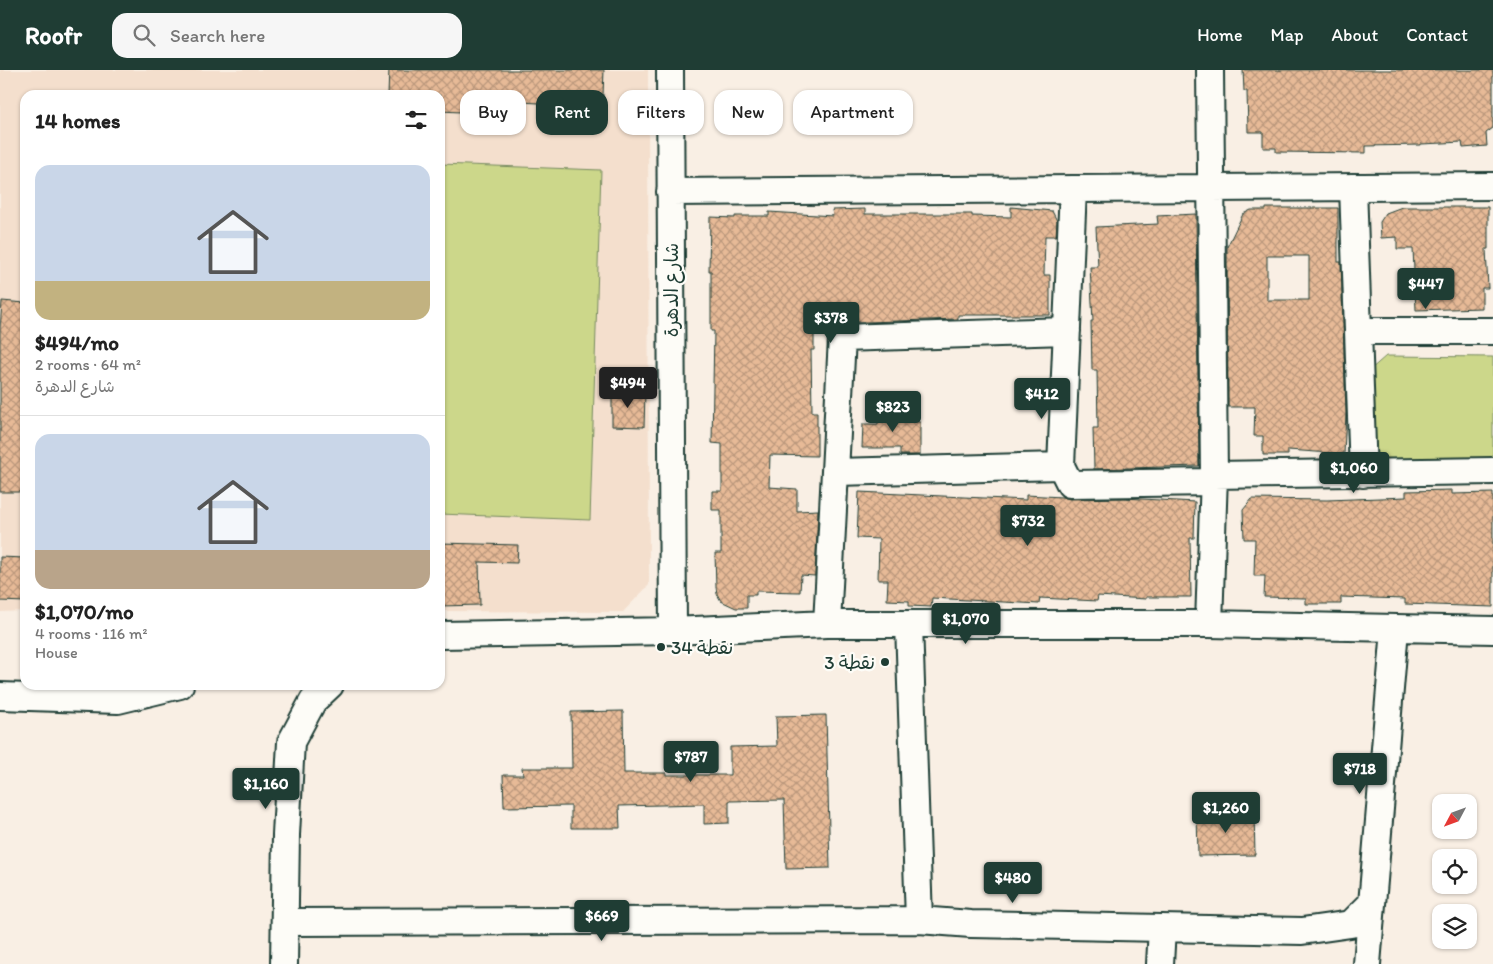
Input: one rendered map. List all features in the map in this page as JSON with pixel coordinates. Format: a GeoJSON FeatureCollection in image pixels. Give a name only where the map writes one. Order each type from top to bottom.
{"type":"FeatureCollection","features":[{"type":"Feature","properties":{"kind":"street","name":"شارع الدهرة"},"geometry":{"type":"LineString","coordinates":[[670,70],[673,631]]}},
{"type":"Feature","properties":{"kind":"street"},"geometry":{"type":"LineString","coordinates":[[1209,624],[1214,479],[1210,70]]}},
{"type":"Feature","properties":{"kind":"street"},"geometry":{"type":"LineString","coordinates":[[670,192],[1493,186]]}},
{"type":"Feature","properties":{"kind":"street"},"geometry":{"type":"LineString","coordinates":[[1353,187],[1363,474]]}},
{"type":"Feature","properties":{"kind":"street"},"geometry":{"type":"LineString","coordinates":[[1073,189],[1061,466],[1070,484],[1493,471]]}},
{"type":"Feature","properties":{"kind":"street"},"geometry":{"type":"LineString","coordinates":[[827,624],[842,338],[1067,331]]}},
{"type":"Feature","properties":{"kind":"street"},"geometry":{"type":"LineString","coordinates":[[1358,331],[1493,331]]}},
{"type":"Feature","properties":{"kind":"street"},"geometry":{"type":"LineString","coordinates":[[836,472],[1061,466]]}},
{"type":"Feature","properties":{"kind":"street"},"geometry":{"type":"LineString","coordinates":[[445,635],[673,631],[827,624],[1209,624],[1493,630]]}},
{"type":"Feature","properties":{"kind":"street"},"geometry":{"type":"LineString","coordinates":[[909,624],[919,920]]}},
{"type":"Feature","properties":{"kind":"street"},"geometry":{"type":"LineString","coordinates":[[1366,964],[1396,629]]}},
{"type":"Feature","properties":{"kind":"street"},"geometry":{"type":"LineString","coordinates":[[0,696],[118,700],[159,690]]}},
{"type":"Feature","properties":{"kind":"street"},"geometry":{"type":"LineString","coordinates":[[284,964],[286,835],[291,742],[313,701],[325,690]]}},
{"type":"Feature","properties":{"kind":"street"},"geometry":{"type":"LineString","coordinates":[[285,922],[919,920],[971,924],[1302,931],[1351,924],[1372,903]]}},
{"type":"Feature","properties":{"kind":"street"},"geometry":{"type":"LineString","coordinates":[[1160,964],[1162,928]]}},
{"type":"Feature","properties":{"kind":"shaded area"},"geometry":{"type":"Polygon","coordinates":[[[0,70],[648,70],[648,90],[618,90],[618,135],[648,135],[649,585],[623,612],[445,611],[445,90],[20,90],[20,611],[0,612],[0,70]]]}},
{"type":"Feature","properties":{"kind":"green space"},"geometry":{"type":"Polygon","coordinates":[[[445,164],[601,170],[590,520],[445,514],[445,164]]]}},
{"type":"Feature","properties":{"kind":"green space"},"geometry":{"type":"Polygon","coordinates":[[[1386,356],[1493,357],[1493,458],[1375,459],[1370,370],[1386,356]]]}},
{"type":"Feature","properties":{"kind":"building"},"geometry":{"type":"Polygon","coordinates":[[[389,70],[604,70],[603,90],[536,90],[536,103],[526,102],[526,90],[460,90],[460,112],[445,111],[445,90],[388,90],[389,70]]]}},
{"type":"Feature","properties":{"kind":"building"},"geometry":{"type":"Polygon","coordinates":[[[1243,70],[1493,70],[1493,128],[1486,133],[1487,146],[1463,148],[1462,142],[1366,146],[1366,153],[1276,152],[1276,148],[1263,148],[1263,132],[1248,132],[1247,91],[1244,91],[1243,70]]]}},
{"type":"Feature","properties":{"kind":"building"},"geometry":{"type":"Polygon","coordinates":[[[1011,207],[1052,211],[1057,221],[1056,236],[1045,236],[1044,275],[1050,275],[1050,315],[958,315],[958,319],[867,322],[853,322],[853,318],[814,317],[814,350],[811,350],[812,412],[817,412],[817,456],[770,455],[769,487],[797,489],[797,511],[818,510],[815,576],[801,575],[800,592],[756,591],[756,595],[747,595],[747,608],[736,608],[721,601],[716,587],[715,553],[721,553],[721,510],[712,510],[712,491],[722,491],[722,444],[712,443],[714,331],[711,331],[710,217],[769,216],[769,212],[833,216],[832,210],[865,209],[865,214],[972,214],[972,216],[1011,217],[1011,207]]]}},
{"type":"Feature","properties":{"kind":"building"},"geometry":{"type":"Polygon","coordinates":[[[1402,207],[1488,207],[1488,249],[1486,249],[1488,288],[1482,288],[1482,308],[1416,310],[1413,249],[1397,249],[1397,237],[1381,238],[1380,222],[1386,213],[1402,207]]]}},
{"type":"Feature","properties":{"kind":"building"},"geometry":{"type":"Polygon","coordinates":[[[1266,208],[1338,208],[1338,262],[1341,262],[1346,413],[1344,454],[1288,450],[1288,455],[1263,455],[1263,436],[1254,436],[1255,407],[1228,407],[1227,247],[1243,214],[1251,210],[1266,210],[1266,208]],[[1267,256],[1267,300],[1309,300],[1309,256],[1267,256]]]}},
{"type":"Feature","properties":{"kind":"building"},"geometry":{"type":"Polygon","coordinates":[[[1196,214],[1199,466],[1094,469],[1093,428],[1098,428],[1097,370],[1092,370],[1091,321],[1093,321],[1090,267],[1098,267],[1096,227],[1158,224],[1157,216],[1196,214]]]}},
{"type":"Feature","properties":{"kind":"building"},"geometry":{"type":"Polygon","coordinates":[[[2,301],[20,303],[20,492],[0,492],[0,329],[2,301]]]}},
{"type":"Feature","properties":{"kind":"building"},"geometry":{"type":"Polygon","coordinates":[[[612,392],[645,393],[644,427],[612,426],[612,392]]]}},
{"type":"Feature","properties":{"kind":"building"},"geometry":{"type":"Polygon","coordinates":[[[878,406],[901,407],[900,421],[920,422],[920,455],[900,455],[900,448],[862,448],[863,424],[878,424],[878,406]]]}},
{"type":"Feature","properties":{"kind":"building"},"geometry":{"type":"Polygon","coordinates":[[[1452,490],[1452,494],[1493,493],[1493,607],[1405,604],[1405,599],[1341,597],[1341,604],[1306,604],[1306,598],[1264,597],[1265,576],[1254,576],[1255,539],[1244,539],[1243,510],[1252,499],[1327,500],[1406,497],[1406,491],[1452,490]]]}},
{"type":"Feature","properties":{"kind":"building"},"geometry":{"type":"Polygon","coordinates":[[[859,492],[1026,500],[1026,495],[1070,499],[1124,498],[1195,502],[1194,538],[1190,538],[1191,597],[1146,597],[1146,599],[1098,596],[1097,601],[1040,598],[1039,604],[932,598],[931,607],[909,606],[909,601],[887,600],[888,580],[878,580],[879,539],[857,538],[859,492]]]}},
{"type":"Feature","properties":{"kind":"building"},"geometry":{"type":"Polygon","coordinates":[[[445,543],[518,545],[517,563],[479,562],[480,605],[445,606],[445,543]]]}},
{"type":"Feature","properties":{"kind":"building"},"geometry":{"type":"Polygon","coordinates":[[[0,557],[20,558],[20,602],[0,601],[0,557]]]}},
{"type":"Feature","properties":{"kind":"building"},"geometry":{"type":"Polygon","coordinates":[[[623,711],[624,773],[666,773],[666,775],[730,775],[730,747],[777,746],[776,716],[826,715],[830,868],[786,869],[784,800],[729,801],[729,823],[704,824],[704,804],[619,806],[620,828],[571,828],[571,806],[504,807],[503,775],[523,775],[522,768],[572,768],[571,712],[623,711]]]}},
{"type":"Feature","properties":{"kind":"building"},"geometry":{"type":"Polygon","coordinates":[[[1254,813],[1255,855],[1198,856],[1197,814],[1254,813]]]}},
{"type":"Feature","properties":{"kind":"place","name":"نقطة 34"},"geometry":{"type":"Point","coordinates":[661,647]}},
{"type":"Feature","properties":{"kind":"place","name":"نقطة 3"},"geometry":{"type":"Point","coordinates":[885,662]}}]}
